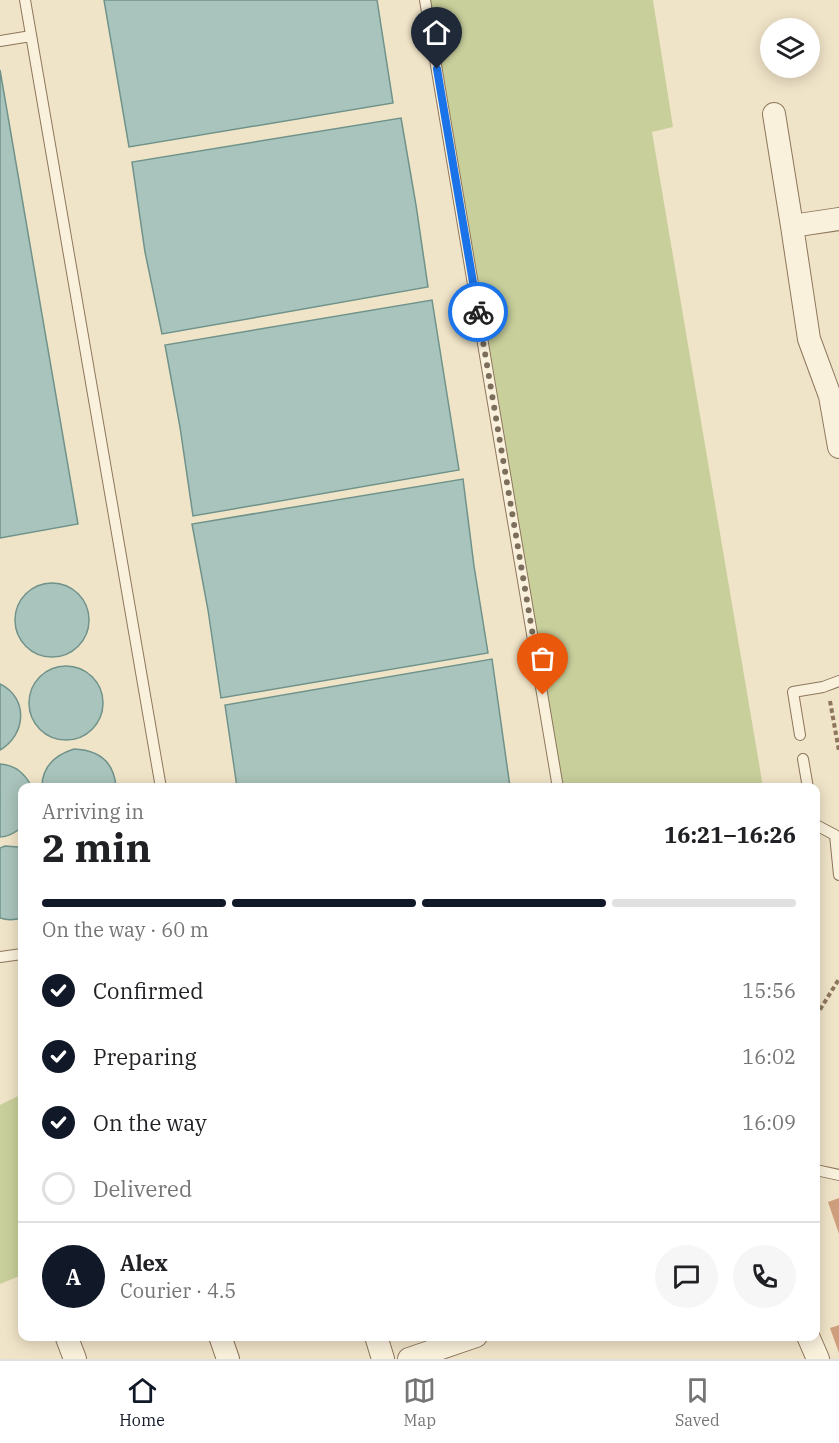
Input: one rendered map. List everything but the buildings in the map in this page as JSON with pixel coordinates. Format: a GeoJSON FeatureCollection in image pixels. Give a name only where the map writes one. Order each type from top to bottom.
{"type":"FeatureCollection","features":[{"type":"Feature","properties":{"kind":"street"},"geometry":{"type":"LineString","coordinates":[[774,114],[809,339],[830,396],[839,447]]}},
{"type":"Feature","properties":{"kind":"street"},"geometry":{"type":"LineString","coordinates":[[792,226],[839,219]]}},
{"type":"Feature","properties":{"kind":"street"},"geometry":{"type":"LineString","coordinates":[[68,1341],[75,1359]]}},
{"type":"Feature","properties":{"kind":"street"},"geometry":{"type":"LineString","coordinates":[[222,1341],[228,1359]]}},
{"type":"Feature","properties":{"kind":"street"},"geometry":{"type":"LineString","coordinates":[[377,1341],[383,1359]]}},
{"type":"Feature","properties":{"kind":"street"},"geometry":{"type":"LineString","coordinates":[[409,1359],[461,1341]]}},
{"type":"Feature","properties":{"kind":"street"},"geometry":{"type":"LineString","coordinates":[[810,1341],[818,1359]]}},
{"type":"Feature","properties":{"kind":"lane"},"geometry":{"type":"LineString","coordinates":[[25,0],[160,783]]}},
{"type":"Feature","properties":{"kind":"lane"},"geometry":{"type":"LineString","coordinates":[[425,0],[557,783]]}},
{"type":"Feature","properties":{"kind":"lane"},"geometry":{"type":"LineString","coordinates":[[0,40],[31,36]]}},
{"type":"Feature","properties":{"kind":"lane"},"geometry":{"type":"LineString","coordinates":[[800,735],[793,692],[839,681]]}},
{"type":"Feature","properties":{"kind":"lane"},"geometry":{"type":"LineString","coordinates":[[803,759],[807,783]]}},
{"type":"Feature","properties":{"kind":"lane"},"geometry":{"type":"LineString","coordinates":[[820,827],[835,835],[839,875]]}},
{"type":"Feature","properties":{"kind":"lane"},"geometry":{"type":"LineString","coordinates":[[0,957],[18,955]]}},
{"type":"Feature","properties":{"kind":"lane"},"geometry":{"type":"LineString","coordinates":[[820,1171],[839,1175]]}},
{"type":"Feature","properties":{"kind":"path"},"geometry":{"type":"LineString","coordinates":[[827,685],[839,751]]}},
{"type":"Feature","properties":{"kind":"path"},"geometry":{"type":"LineString","coordinates":[[820,1010],[839,980]]}},
{"type":"Feature","properties":{"kind":"green space"},"geometry":{"type":"Polygon","coordinates":[[[425,0],[653,0],[673,127],[652,132],[762,783],[559,783],[425,0]]]}},
{"type":"Feature","properties":{"kind":"green space"},"geometry":{"type":"Polygon","coordinates":[[[18,1096],[18,1277],[0,1284],[0,1105],[18,1096]]]}},
{"type":"Feature","properties":{"kind":"water"},"geometry":{"type":"Polygon","coordinates":[[[104,0],[377,0],[393,103],[129,147],[104,0]]]}},
{"type":"Feature","properties":{"kind":"water"},"geometry":{"type":"Polygon","coordinates":[[[0,70],[78,524],[0,538],[0,70]]]}},
{"type":"Feature","properties":{"kind":"water"},"geometry":{"type":"Polygon","coordinates":[[[401,118],[428,287],[162,334],[145,252],[132,162],[401,118]]]}},
{"type":"Feature","properties":{"kind":"water"},"geometry":{"type":"Polygon","coordinates":[[[432,300],[459,470],[193,516],[165,345],[432,300]]]}},
{"type":"Feature","properties":{"kind":"water"},"geometry":{"type":"Polygon","coordinates":[[[463,479],[488,653],[221,698],[192,524],[463,479]]]}},
{"type":"Feature","properties":{"kind":"water"},"geometry":{"type":"Polygon","coordinates":[[[52,583],[73,589],[83,599],[89,620],[83,641],[73,651],[52,657],[31,651],[21,641],[15,620],[21,599],[31,589],[52,583]]]}},
{"type":"Feature","properties":{"kind":"water"},"geometry":{"type":"Polygon","coordinates":[[[492,659],[509,783],[236,783],[225,705],[492,659]]]}},
{"type":"Feature","properties":{"kind":"water"},"geometry":{"type":"Polygon","coordinates":[[[66,666],[87,672],[97,682],[103,703],[97,724],[87,734],[66,740],[45,734],[35,724],[29,703],[35,682],[45,672],[66,666]]]}},
{"type":"Feature","properties":{"kind":"water"},"geometry":{"type":"Polygon","coordinates":[[[0,684],[16,698],[21,717],[15,735],[0,750],[0,684]]]}},
{"type":"Feature","properties":{"kind":"water"},"geometry":{"type":"Polygon","coordinates":[[[74,749],[98,755],[112,770],[116,783],[43,783],[47,768],[61,755],[74,749]]]}},
{"type":"Feature","properties":{"kind":"water"},"geometry":{"type":"Polygon","coordinates":[[[0,764],[11,766],[19,771],[29,783],[18,783],[18,830],[0,837],[0,764]]]}},
{"type":"Feature","properties":{"kind":"water"},"geometry":{"type":"Polygon","coordinates":[[[18,847],[18,919],[14,920],[0,918],[0,848],[18,847]]]}},
{"type":"Feature","properties":{"kind":"way so far"},"geometry":{"type":"LineString","coordinates":[[478,312],[543,695]]}},
{"type":"Feature","properties":{"kind":"route"},"geometry":{"type":"LineString","coordinates":[[437,69],[478,312]]}}]}
